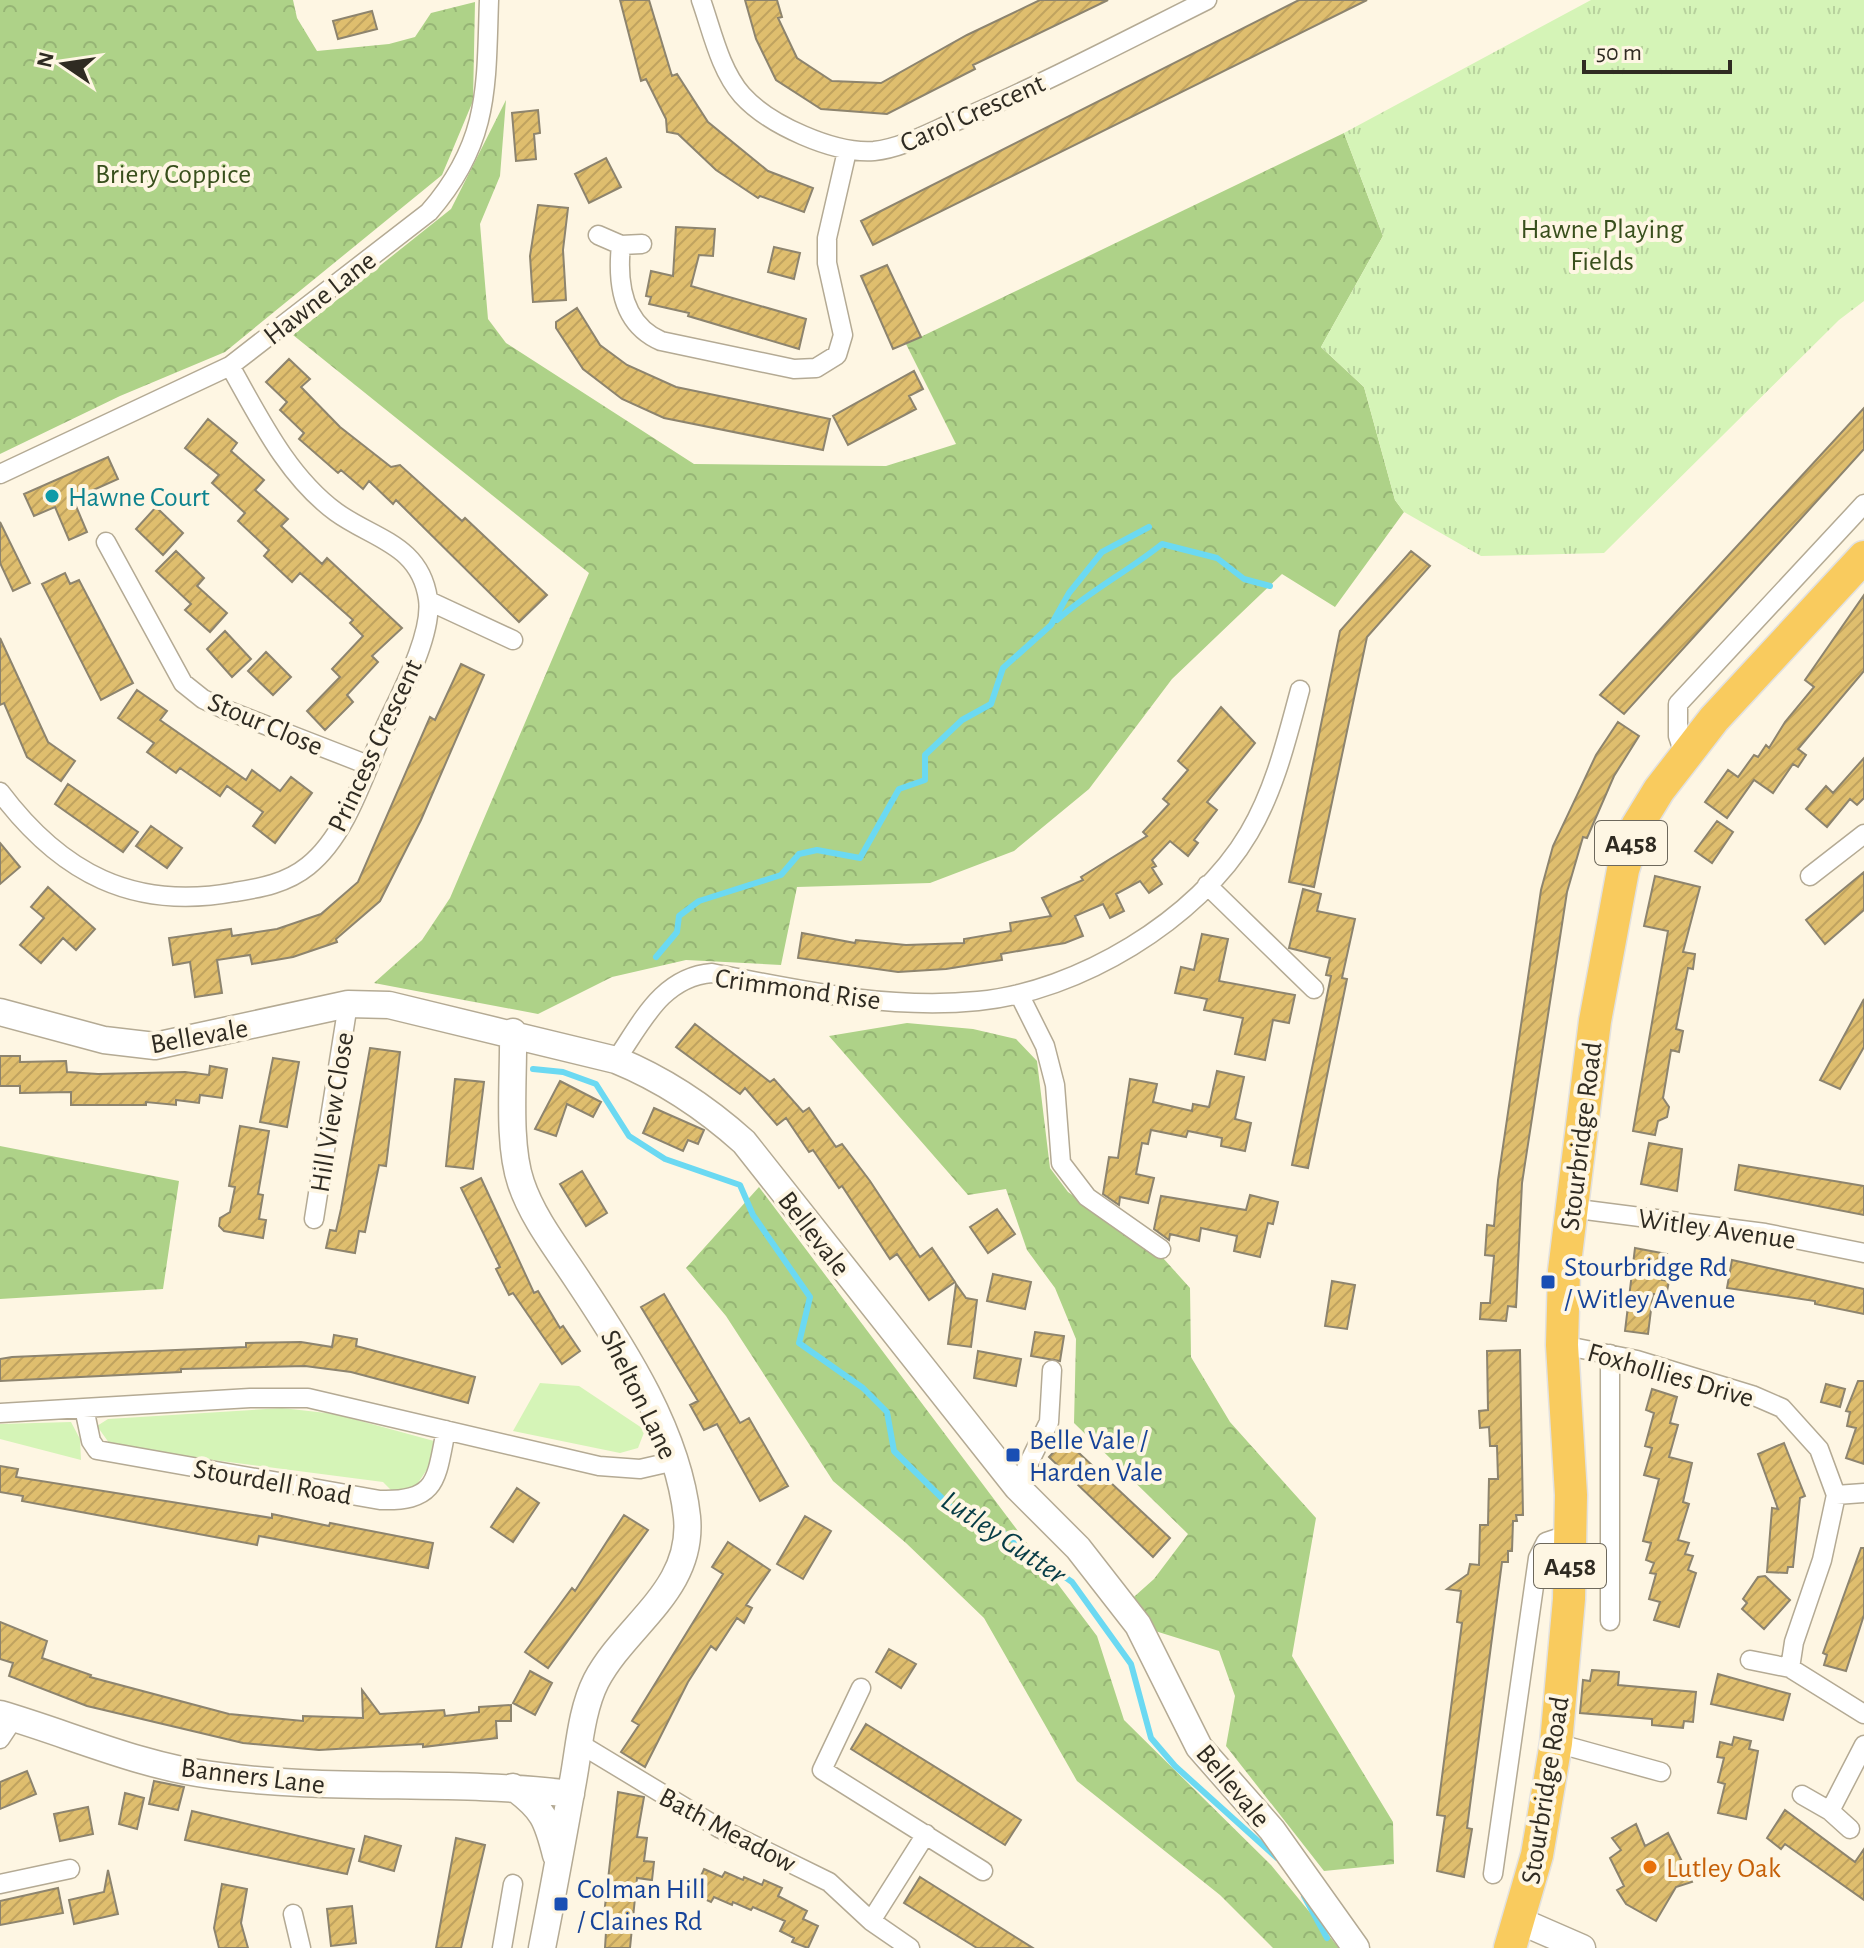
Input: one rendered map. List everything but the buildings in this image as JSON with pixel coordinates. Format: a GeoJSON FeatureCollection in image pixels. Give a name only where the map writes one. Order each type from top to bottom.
{"type":"FeatureCollection","features":[{"type":"Feature","properties":{"kind":"highway","name":"Stourbridge Road"},"geometry":{"type":"LineString","coordinates":[[1515,1934],[1537,1855],[1556,1743],[1569,1599],[1569,1418],[1562,1345],[1570,1208],[1595,1021],[1623,870],[1637,826],[1714,719],[1864,557]]}},
{"type":"Feature","properties":{"kind":"street","name":"Hawne Lane"},"geometry":{"type":"LineString","coordinates":[[0,474],[230,366],[429,212],[450,189],[480,127],[485,104],[489,0]]}},
{"type":"Feature","properties":{"kind":"street","name":"Carol Crescent"},"geometry":{"type":"LineString","coordinates":[[701,0],[723,63],[741,94],[768,117],[847,151],[899,146],[1004,101],[1207,0]]}},
{"type":"Feature","properties":{"kind":"street"},"geometry":{"type":"LineString","coordinates":[[621,245],[617,275],[634,322],[646,334],[661,341],[794,369],[816,368],[837,355],[843,335],[827,252],[847,151]]}},
{"type":"Feature","properties":{"kind":"street"},"geometry":{"type":"LineString","coordinates":[[598,235],[621,245],[642,244]]}},
{"type":"Feature","properties":{"kind":"street"},"geometry":{"type":"LineString","coordinates":[[230,366],[282,455],[337,513],[391,541],[411,560],[429,601],[513,640]]}},
{"type":"Feature","properties":{"kind":"street"},"geometry":{"type":"LineString","coordinates":[[1685,757],[1678,736],[1678,704],[1864,504]]}},
{"type":"Feature","properties":{"kind":"street","name":"Stour Close"},"geometry":{"type":"LineString","coordinates":[[106,542],[183,683],[203,699],[224,709],[368,765]]}},
{"type":"Feature","properties":{"kind":"street","name":"Princess Crescent"},"geometry":{"type":"LineString","coordinates":[[0,792],[64,860],[123,888],[175,899],[281,883],[307,867],[337,832],[407,679],[420,644],[429,601]]}},
{"type":"Feature","properties":{"kind":"street","name":"Crimmond Rise"},"geometry":{"type":"LineString","coordinates":[[616,1060],[657,1000],[677,982],[696,975],[712,973],[842,998],[902,1002],[978,1001],[1019,994],[1075,976],[1160,928],[1207,885],[1248,835],[1286,744],[1300,690]]}},
{"type":"Feature","properties":{"kind":"street"},"geometry":{"type":"LineString","coordinates":[[1810,876],[1864,834]]}},
{"type":"Feature","properties":{"kind":"street"},"geometry":{"type":"LineString","coordinates":[[1207,885],[1314,989]]}},
{"type":"Feature","properties":{"kind":"street"},"geometry":{"type":"LineString","coordinates":[[1019,994],[1045,1046],[1055,1085],[1061,1163],[1087,1197],[1161,1249]]}},
{"type":"Feature","properties":{"kind":"street","name":"Bellevale"},"geometry":{"type":"LineString","coordinates":[[0,1012],[104,1040],[155,1046],[348,1004],[389,1005],[513,1032],[616,1060],[644,1071],[696,1102],[744,1142],[1017,1487],[1078,1548],[1138,1625],[1199,1747],[1272,1830],[1356,1948]]}},
{"type":"Feature","properties":{"kind":"street","name":"Hill View Close"},"geometry":{"type":"LineString","coordinates":[[314,1219],[348,1004]]}},
{"type":"Feature","properties":{"kind":"street","name":"Shelton Lane"},"geometry":{"type":"LineString","coordinates":[[513,1032],[516,1162],[521,1183],[535,1215],[601,1315],[659,1422],[675,1461],[687,1517],[687,1547],[680,1570],[597,1679],[589,1698],[542,1948]]}},
{"type":"Feature","properties":{"kind":"street","name":"Witley Avenue"},"geometry":{"type":"LineString","coordinates":[[1570,1208],[1765,1233],[1864,1253]]}},
{"type":"Feature","properties":{"kind":"street","name":"Foxhollies Drive"},"geometry":{"type":"LineString","coordinates":[[1562,1345],[1610,1354],[1752,1395],[1782,1408],[1819,1449],[1836,1495]]}},
{"type":"Feature","properties":{"kind":"street"},"geometry":{"type":"LineString","coordinates":[[1610,1354],[1610,1621]]}},
{"type":"Feature","properties":{"kind":"street"},"geometry":{"type":"LineString","coordinates":[[1017,1487],[1049,1422],[1052,1370]]}},
{"type":"Feature","properties":{"kind":"street"},"geometry":{"type":"LineString","coordinates":[[0,1413],[308,1398],[599,1466],[640,1469],[675,1461]]}},
{"type":"Feature","properties":{"kind":"street","name":"Stourdell Road"},"geometry":{"type":"LineString","coordinates":[[84,1408],[91,1441],[97,1450],[380,1500],[408,1501],[431,1488],[437,1477],[446,1430]]}},
{"type":"Feature","properties":{"kind":"street"},"geometry":{"type":"LineString","coordinates":[[1790,1668],[1794,1642],[1822,1560],[1836,1495],[1864,1493]]}},
{"type":"Feature","properties":{"kind":"street","name":"Stourbridge Road"},"geometry":{"type":"LineString","coordinates":[[1493,1874],[1538,1558],[1546,1542],[1570,1534]]}},
{"type":"Feature","properties":{"kind":"street"},"geometry":{"type":"LineString","coordinates":[[1750,1660],[1790,1668],[1864,1714]]}},
{"type":"Feature","properties":{"kind":"street"},"geometry":{"type":"LineString","coordinates":[[861,1688],[822,1770],[983,1871]]}},
{"type":"Feature","properties":{"kind":"street","name":"Banners Lane"},"geometry":{"type":"LineString","coordinates":[[5,1724],[208,1775],[316,1785],[513,1787],[571,1794]]}},
{"type":"Feature","properties":{"kind":"street"},"geometry":{"type":"LineString","coordinates":[[1556,1743],[1661,1772]]}},
{"type":"Feature","properties":{"kind":"street","name":"Bath Meadow"},"geometry":{"type":"LineString","coordinates":[[580,1744],[719,1828],[829,1882],[871,1921],[910,1948]]}},
{"type":"Feature","properties":{"kind":"street"},"geometry":{"type":"LineString","coordinates":[[1830,1811],[1864,1745]]}},
{"type":"Feature","properties":{"kind":"street"},"geometry":{"type":"LineString","coordinates":[[513,1787],[539,1805],[549,1825],[559,1866]]}},
{"type":"Feature","properties":{"kind":"street"},"geometry":{"type":"LineString","coordinates":[[1802,1795],[1830,1811],[1850,1829]]}},
{"type":"Feature","properties":{"kind":"street"},"geometry":{"type":"LineString","coordinates":[[871,1921],[926,1834]]}},
{"type":"Feature","properties":{"kind":"street"},"geometry":{"type":"LineString","coordinates":[[0,1884],[70,1869]]}},
{"type":"Feature","properties":{"kind":"street"},"geometry":{"type":"LineString","coordinates":[[502,1948],[513,1884]]}},
{"type":"Feature","properties":{"kind":"street"},"geometry":{"type":"LineString","coordinates":[[293,1914],[301,1948]]}},
{"type":"Feature","properties":{"kind":"street"},"geometry":{"type":"LineString","coordinates":[[1515,1934],[1582,1948]]}},
{"type":"Feature","properties":{"kind":"green space","name":"Briery Coppice"},"geometry":{"type":"Polygon","coordinates":[[[0,0],[293,0],[297,18],[317,51],[389,44],[415,37],[431,13],[475,2],[473,101],[442,175],[225,352],[120,396],[0,454],[0,0]]]}},
{"type":"Feature","properties":{"kind":"green space","name":"Hawne Playing Fields"},"geometry":{"type":"Polygon","coordinates":[[[1591,0],[1864,0],[1864,301],[1839,320],[1604,553],[1481,556],[1404,512],[1395,500],[1364,387],[1321,347],[1383,236],[1344,133],[1591,0]]]}},
{"type":"Feature","properties":{"kind":"green space"},"geometry":{"type":"Polygon","coordinates":[[[506,100],[500,176],[480,224],[488,319],[506,343],[694,464],[886,466],[956,444],[906,344],[1344,133],[1383,236],[1321,347],[1364,387],[1395,500],[1404,512],[1335,607],[1282,574],[1172,679],[1089,789],[1014,851],[930,883],[797,887],[781,965],[686,960],[612,977],[538,1014],[374,983],[422,940],[450,898],[589,573],[293,335],[451,209],[506,100]]]}},
{"type":"Feature","properties":{"kind":"green space"},"geometry":{"type":"Polygon","coordinates":[[[907,1023],[973,1029],[1016,1039],[1037,1061],[1050,1168],[1068,1192],[1163,1258],[1190,1288],[1191,1357],[1230,1422],[1316,1518],[1292,1656],[1393,1822],[1394,1864],[1324,1871],[1226,1746],[1235,1696],[1219,1651],[1152,1630],[1126,1604],[1154,1579],[1188,1534],[1074,1423],[1076,1339],[1055,1288],[1027,1250],[1006,1189],[968,1195],[829,1036],[907,1023]]]}},
{"type":"Feature","properties":{"kind":"green space"},"geometry":{"type":"Polygon","coordinates":[[[0,1146],[179,1181],[163,1289],[0,1299],[0,1146]]]}},
{"type":"Feature","properties":{"kind":"green space"},"geometry":{"type":"Polygon","coordinates":[[[759,1187],[1097,1636],[1124,1720],[1271,1865],[1339,1948],[1273,1948],[1220,1895],[1077,1781],[984,1618],[906,1543],[833,1481],[726,1316],[686,1268],[759,1187]]]}},
{"type":"Feature","properties":{"kind":"green space"},"geometry":{"type":"Polygon","coordinates":[[[540,1383],[579,1386],[645,1430],[638,1448],[620,1453],[513,1431],[540,1383]]]}},
{"type":"Feature","properties":{"kind":"green space"},"geometry":{"type":"Polygon","coordinates":[[[282,1408],[335,1414],[434,1441],[432,1462],[414,1489],[394,1493],[383,1482],[112,1447],[97,1426],[108,1419],[282,1408]]]}},
{"type":"Feature","properties":{"kind":"green space"},"geometry":{"type":"Polygon","coordinates":[[[71,1422],[80,1439],[81,1460],[0,1439],[0,1424],[71,1422]]]}},
{"type":"Feature","properties":{"kind":"waterway"},"geometry":{"type":"LineString","coordinates":[[656,957],[677,932],[679,916],[699,901],[781,875],[799,854],[817,850],[860,858],[899,789],[925,780],[925,755],[962,720],[991,704],[1003,668],[1051,625],[1069,593],[1102,552],[1149,527]]}},
{"type":"Feature","properties":{"kind":"waterway"},"geometry":{"type":"LineString","coordinates":[[1057,620],[1162,544],[1217,558],[1244,579],[1270,586]]}},
{"type":"Feature","properties":{"kind":"waterway","name":"Lutley Gutter"},"geometry":{"type":"LineString","coordinates":[[533,1069],[563,1072],[596,1084],[629,1136],[665,1159],[740,1185],[753,1215],[810,1297],[799,1343],[863,1388],[887,1412],[894,1451],[954,1510],[992,1525],[1072,1582],[1131,1664],[1151,1738],[1175,1766],[1277,1858]]}},
{"type":"Feature","properties":{"kind":"waterway","name":"Lutley Gutter"},"geometry":{"type":"LineString","coordinates":[[1304,1896],[1327,1938]]}},
{"type":"Feature","properties":{"kind":"place","name":"Hawne Court"},"geometry":{"type":"Point","coordinates":[52,496]}},
{"type":"Feature","properties":{"kind":"place","name":"Stourbridge Rd / Witley Avenue"},"geometry":{"type":"Point","coordinates":[1548,1282]}},
{"type":"Feature","properties":{"kind":"place","name":"Belle Vale / Harden Vale"},"geometry":{"type":"Point","coordinates":[1013,1455]}},
{"type":"Feature","properties":{"kind":"place","name":"Lutley Oak"},"geometry":{"type":"Point","coordinates":[1650,1867]}},
{"type":"Feature","properties":{"kind":"place","name":"Colman Hill / Claines Rd"},"geometry":{"type":"Point","coordinates":[561,1904]}}]}
